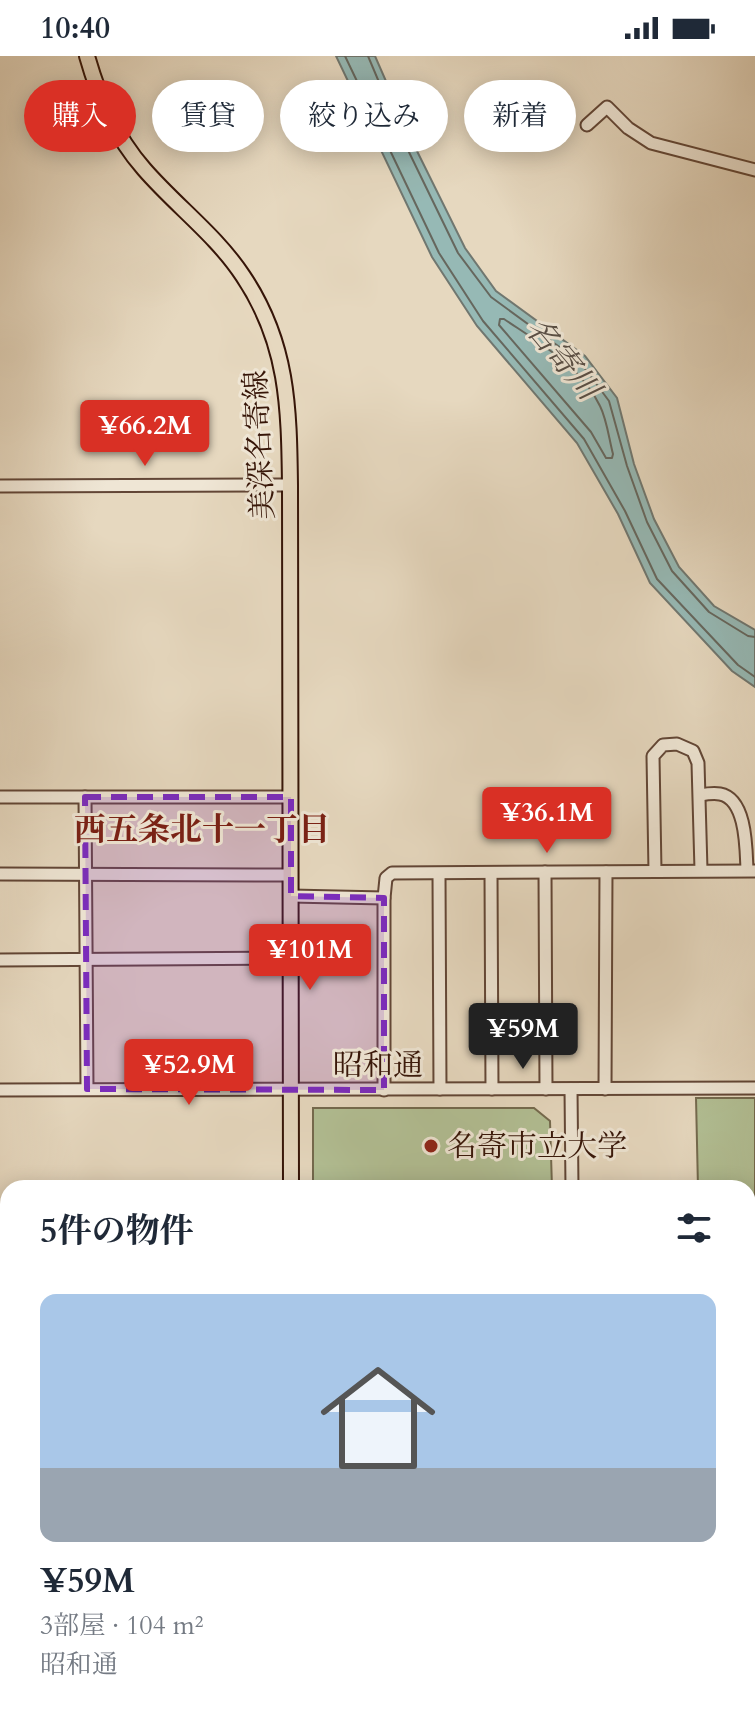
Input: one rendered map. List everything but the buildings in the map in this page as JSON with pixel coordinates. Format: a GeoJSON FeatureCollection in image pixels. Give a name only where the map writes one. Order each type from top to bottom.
{"type":"FeatureCollection","features":[{"type":"Feature","properties":{"kind":"main road","name":"美深名寄線"},"geometry":{"type":"LineString","coordinates":[[87,56],[106,112],[128,150],[157,184],[221,247],[244,277],[264,312],[285,378],[289,410],[290,485],[291,1180]]}},
{"type":"Feature","properties":{"kind":"street"},"geometry":{"type":"LineString","coordinates":[[587,125],[607,107],[628,128],[651,143],[755,170]]}},
{"type":"Feature","properties":{"kind":"street"},"geometry":{"type":"LineString","coordinates":[[0,486],[290,485]]}},
{"type":"Feature","properties":{"kind":"street"},"geometry":{"type":"LineString","coordinates":[[655,871],[653,756],[663,745],[677,744],[693,751],[698,763],[701,870]]}},
{"type":"Feature","properties":{"kind":"street"},"geometry":{"type":"LineString","coordinates":[[384,1090],[386,878],[392,873],[751,870],[746,831],[733,802],[722,794],[700,795]]}},
{"type":"Feature","properties":{"kind":"street"},"geometry":{"type":"LineString","coordinates":[[0,797],[291,797]]}},
{"type":"Feature","properties":{"kind":"street"},"geometry":{"type":"LineString","coordinates":[[85,797],[87,1089]]}},
{"type":"Feature","properties":{"kind":"street"},"geometry":{"type":"LineString","coordinates":[[545,872],[546,1089]]}},
{"type":"Feature","properties":{"kind":"street"},"geometry":{"type":"LineString","coordinates":[[605,1089],[606,872]]}},
{"type":"Feature","properties":{"kind":"street"},"geometry":{"type":"LineString","coordinates":[[491,873],[492,1089]]}},
{"type":"Feature","properties":{"kind":"street"},"geometry":{"type":"LineString","coordinates":[[0,874],[290,875]]}},
{"type":"Feature","properties":{"kind":"street"},"geometry":{"type":"LineString","coordinates":[[439,874],[440,1089]]}},
{"type":"Feature","properties":{"kind":"street"},"geometry":{"type":"LineString","coordinates":[[291,896],[384,898]]}},
{"type":"Feature","properties":{"kind":"street"},"geometry":{"type":"LineString","coordinates":[[0,960],[291,958]]}},
{"type":"Feature","properties":{"kind":"street","name":"昭和通"},"geometry":{"type":"LineString","coordinates":[[0,1090],[755,1088]]}},
{"type":"Feature","properties":{"kind":"street"},"geometry":{"type":"LineString","coordinates":[[571,1089],[572,1180]]}},
{"type":"Feature","properties":{"kind":"highlighted area"},"geometry":{"type":"Polygon","coordinates":[[[85,797],[291,797],[291,896],[384,898],[384,1090],[87,1089],[85,797]]]}},
{"type":"Feature","properties":{"kind":"green space"},"geometry":{"type":"Polygon","coordinates":[[[696,1098],[755,1098],[755,1180],[698,1180],[696,1098]]]}},
{"type":"Feature","properties":{"kind":"green space","name":"名寄市立大学"},"geometry":{"type":"Polygon","coordinates":[[[313,1108],[534,1108],[550,1121],[552,1180],[313,1180],[313,1108]]]}},
{"type":"Feature","properties":{"kind":"water"},"geometry":{"type":"Polygon","coordinates":[[[336,56],[375,56],[385,80],[347,80],[336,56]]]}},
{"type":"Feature","properties":{"kind":"water","name":"名寄川"},"geometry":{"type":"Polygon","coordinates":[[[382,152],[417,152],[465,248],[496,291],[585,356],[617,398],[634,464],[654,519],[679,567],[714,606],[755,630],[755,687],[732,671],[650,583],[618,514],[577,443],[477,326],[432,257],[382,152]]]}},
{"type":"Feature","properties":{"kind":"place","name":"名寄市立大学"},"geometry":{"type":"Point","coordinates":[431,1146]}},
{"type":"Feature","properties":{"kind":"district","name":"西五条北十一丁目"},"geometry":{"type":"Point","coordinates":[202,829]}}]}
